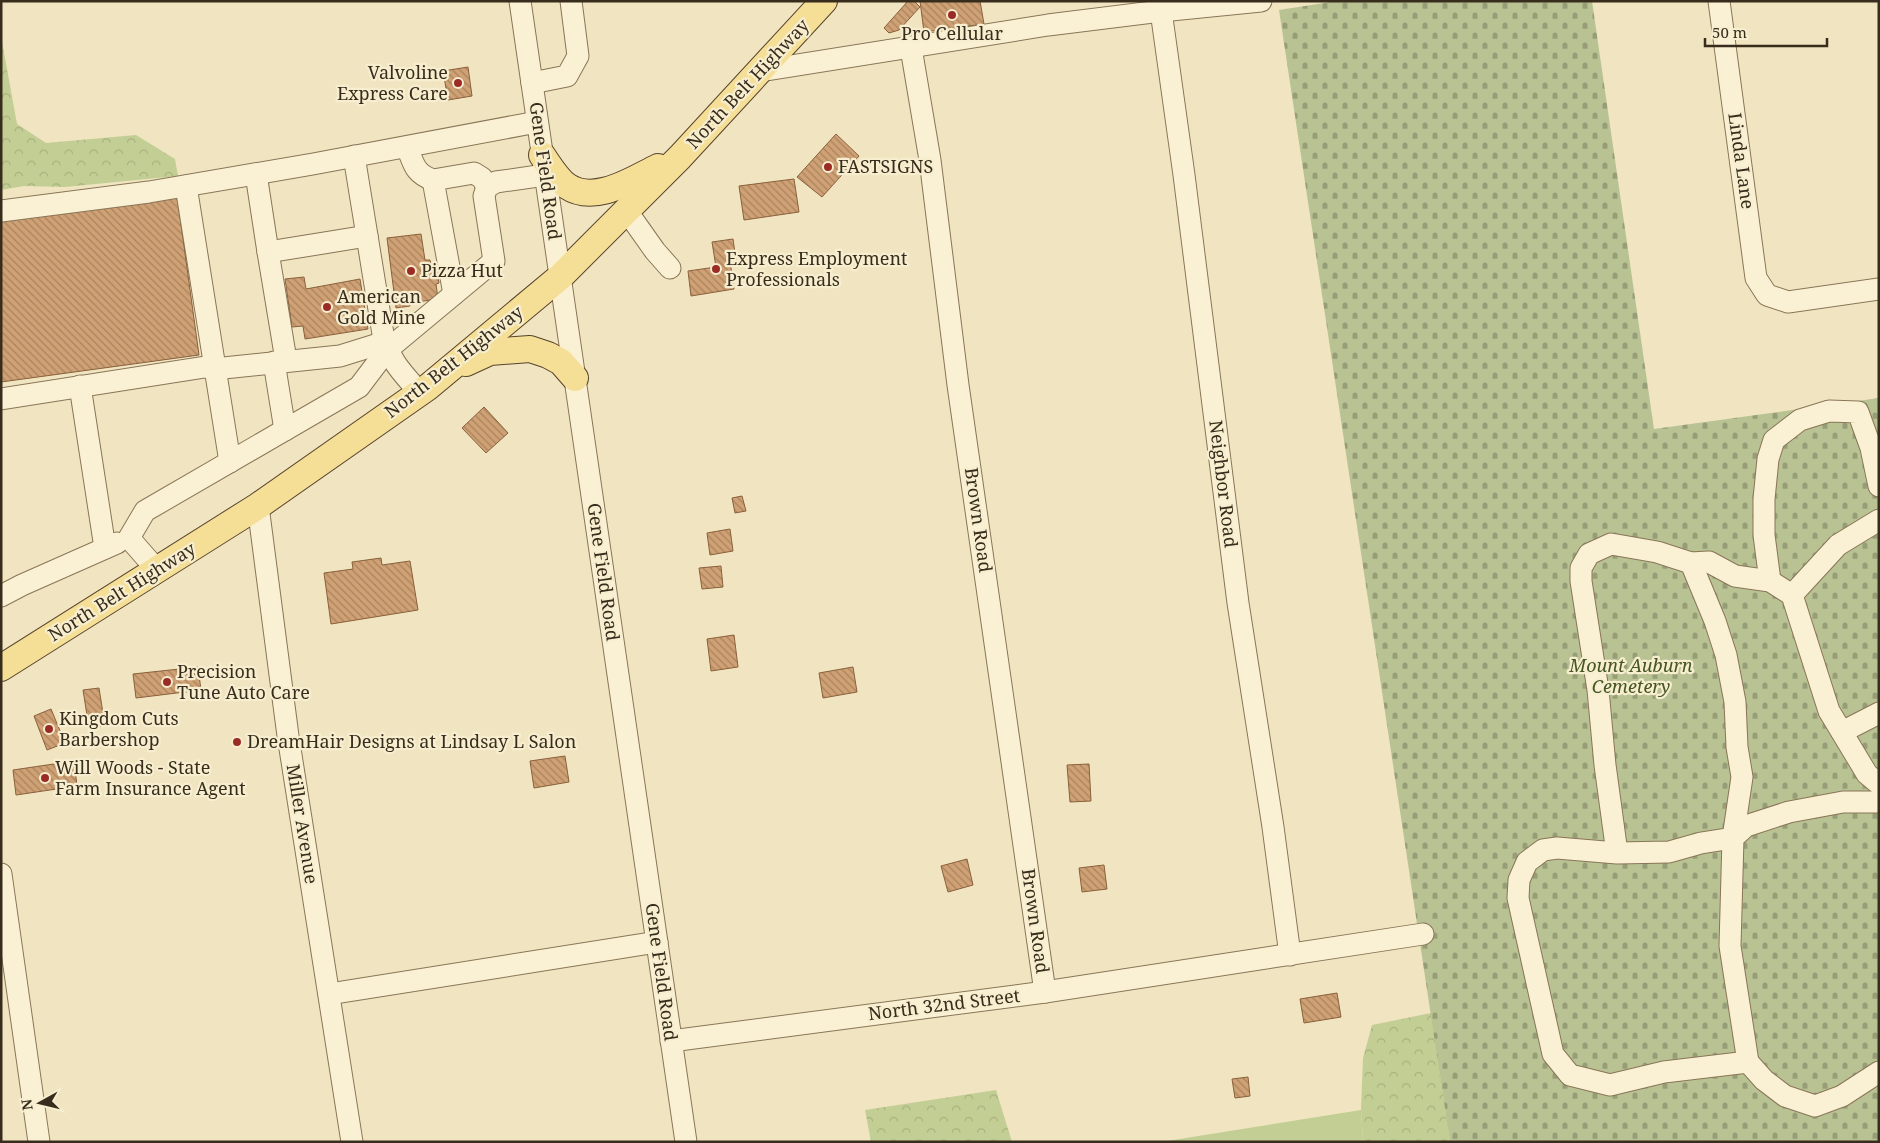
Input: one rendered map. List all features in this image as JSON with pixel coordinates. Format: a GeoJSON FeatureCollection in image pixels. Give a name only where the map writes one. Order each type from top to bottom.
{"type":"FeatureCollection","features":[{"type":"Feature","properties":{"kind":"main road","name":"North Belt Highway"},"geometry":{"type":"LineString","coordinates":[[1,668],[258,506],[420,393],[449,370],[560,277],[680,157],[824,1]]}},
{"type":"Feature","properties":{"kind":"main road"},"geometry":{"type":"LineString","coordinates":[[544,165],[567,186],[585,192],[605,191],[624,185],[680,157]]}},
{"type":"Feature","properties":{"kind":"main road"},"geometry":{"type":"LineString","coordinates":[[449,370],[490,352],[530,350],[548,355],[561,362],[575,378]]}},
{"type":"Feature","properties":{"kind":"street","name":"Gene Field Road"},"geometry":{"type":"LineString","coordinates":[[520,1],[686,1142]]}},
{"type":"Feature","properties":{"kind":"street"},"geometry":{"type":"LineString","coordinates":[[532,83],[567,76],[578,56],[571,1]]}},
{"type":"Feature","properties":{"kind":"street","name":"Linda Lane"},"geometry":{"type":"LineString","coordinates":[[1719,1],[1756,278],[1767,295],[1788,302],[1879,289]]}},
{"type":"Feature","properties":{"kind":"street"},"geometry":{"type":"LineString","coordinates":[[760,71],[1048,25],[1247,2]]}},
{"type":"Feature","properties":{"kind":"street","name":"Neighbor Road"},"geometry":{"type":"LineString","coordinates":[[1161,11],[1184,175],[1238,603],[1273,827],[1290,956]]}},
{"type":"Feature","properties":{"kind":"street","name":"Brown Road"},"geometry":{"type":"LineString","coordinates":[[911,48],[930,160],[958,385],[1046,992]]}},
{"type":"Feature","properties":{"kind":"street"},"geometry":{"type":"LineString","coordinates":[[1,211],[186,186],[537,122]]}},
{"type":"Feature","properties":{"kind":"street"},"geometry":{"type":"LineString","coordinates":[[407,147],[414,166],[422,176],[433,180],[474,173],[482,178],[487,187]]}},
{"type":"Feature","properties":{"kind":"street"},"geometry":{"type":"LineString","coordinates":[[354,156],[386,346],[392,360],[420,393]]}},
{"type":"Feature","properties":{"kind":"street"},"geometry":{"type":"LineString","coordinates":[[2,594],[129,538],[145,510],[359,386],[386,346],[454,294],[494,260],[484,196],[487,187],[544,165]]}},
{"type":"Feature","properties":{"kind":"street"},"geometry":{"type":"LineString","coordinates":[[256,174],[268,252],[280,361],[285,430]]}},
{"type":"Feature","properties":{"kind":"street"},"geometry":{"type":"LineString","coordinates":[[433,180],[454,294]]}},
{"type":"Feature","properties":{"kind":"street"},"geometry":{"type":"LineString","coordinates":[[186,186],[230,462]]}},
{"type":"Feature","properties":{"kind":"street"},"geometry":{"type":"LineString","coordinates":[[626,210],[655,251],[670,268]]}},
{"type":"Feature","properties":{"kind":"street"},"geometry":{"type":"LineString","coordinates":[[268,252],[367,236]]}},
{"type":"Feature","properties":{"kind":"street"},"geometry":{"type":"LineString","coordinates":[[1,399],[205,367],[214,368],[340,356],[386,346]]}},
{"type":"Feature","properties":{"kind":"street"},"geometry":{"type":"LineString","coordinates":[[80,386],[105,548]]}},
{"type":"Feature","properties":{"kind":"street"},"geometry":{"type":"LineString","coordinates":[[1770,581],[1764,535],[1764,499],[1768,459],[1774,440],[1800,420],[1829,411],[1858,412],[1871,448],[1879,486]]}},
{"type":"Feature","properties":{"kind":"street","name":"Miller Avenue"},"geometry":{"type":"LineString","coordinates":[[258,506],[288,736],[352,1142]]}},
{"type":"Feature","properties":{"kind":"street"},"geometry":{"type":"LineString","coordinates":[[1792,595],[1838,545],[1878,515]]}},
{"type":"Feature","properties":{"kind":"street"},"geometry":{"type":"LineString","coordinates":[[129,538],[157,570]]}},
{"type":"Feature","properties":{"kind":"street"},"geometry":{"type":"LineString","coordinates":[[1617,853],[1605,765],[1598,690],[1581,581],[1581,568],[1589,554],[1611,544],[1657,552],[1691,563],[1709,562],[1735,576],[1770,581],[1792,595],[1829,710],[1866,774],[1879,784]]}},
{"type":"Feature","properties":{"kind":"street"},"geometry":{"type":"LineString","coordinates":[[1691,563],[1718,629],[1726,655],[1735,702],[1737,747],[1742,777],[1733,838],[1730,946],[1748,1062],[1764,1080],[1785,1096],[1815,1106],[1842,1096],[1879,1072]]}},
{"type":"Feature","properties":{"kind":"street"},"geometry":{"type":"LineString","coordinates":[[1842,732],[1879,713]]}},
{"type":"Feature","properties":{"kind":"street"},"geometry":{"type":"LineString","coordinates":[[1748,1062],[1664,1072],[1610,1085],[1570,1075],[1553,1054],[1537,978],[1522,920],[1518,898],[1519,880],[1527,862],[1543,850],[1557,848],[1617,853],[1669,852],[1701,843],[1733,838],[1746,826],[1789,812],[1843,802],[1879,802]]}},
{"type":"Feature","properties":{"kind":"street"},"geometry":{"type":"LineString","coordinates":[[1,874],[39,1142]]}},
{"type":"Feature","properties":{"kind":"street","name":"North 32nd Street"},"geometry":{"type":"LineString","coordinates":[[671,1041],[1046,992],[1290,956],[1423,934]]}},
{"type":"Feature","properties":{"kind":"street"},"geometry":{"type":"LineString","coordinates":[[329,994],[657,942]]}},
{"type":"Feature","properties":{"kind":"green space","name":"Mount Auburn Cemetery"},"geometry":{"type":"Polygon","coordinates":[[[1337,1],[1592,1],[1654,429],[1879,398],[1879,1142],[1450,1142],[1279,10],[1337,1]]]}},
{"type":"Feature","properties":{"kind":"green space"},"geometry":{"type":"Polygon","coordinates":[[[1,36],[17,124],[46,143],[136,135],[175,159],[178,176],[65,187],[24,186],[1,190],[1,36]]]}},
{"type":"Feature","properties":{"kind":"green space"},"geometry":{"type":"Polygon","coordinates":[[[1431,1013],[1450,1142],[1363,1142],[1361,1110],[1363,1058],[1372,1025],[1431,1013]]]}},
{"type":"Feature","properties":{"kind":"green space"},"geometry":{"type":"Polygon","coordinates":[[[996,1090],[1012,1142],[871,1142],[865,1110],[996,1090]]]}},
{"type":"Feature","properties":{"kind":"green space"},"geometry":{"type":"Polygon","coordinates":[[[1361,1110],[1363,1142],[1161,1142],[1361,1110]]]}},
{"type":"Feature","properties":{"kind":"building"},"geometry":{"type":"Polygon","coordinates":[[[908,1],[914,1],[920,7],[899,30],[889,33],[884,28],[908,1]]]}},
{"type":"Feature","properties":{"kind":"building","name":"Pro Cellular"},"geometry":{"type":"Polygon","coordinates":[[[920,1],[980,1],[984,24],[924,32],[920,1]]]}},
{"type":"Feature","properties":{"kind":"building","name":"Valvoline Express Care"},"geometry":{"type":"Polygon","coordinates":[[[468,67],[472,96],[448,100],[443,71],[468,67]]]}},
{"type":"Feature","properties":{"kind":"building","name":"FASTSIGNS"},"geometry":{"type":"Polygon","coordinates":[[[836,134],[859,156],[822,197],[797,177],[836,134]]]}},
{"type":"Feature","properties":{"kind":"building"},"geometry":{"type":"Polygon","coordinates":[[[794,179],[799,212],[744,220],[739,186],[794,179]]]}},
{"type":"Feature","properties":{"kind":"building"},"geometry":{"type":"Polygon","coordinates":[[[177,195],[199,355],[1,382],[1,220],[177,195]]]}},
{"type":"Feature","properties":{"kind":"building","name":"Pizza Hut"},"geometry":{"type":"Polygon","coordinates":[[[421,234],[425,260],[430,260],[432,271],[437,271],[439,283],[436,284],[438,299],[410,303],[410,306],[396,308],[387,238],[421,234]]]}},
{"type":"Feature","properties":{"kind":"building","name":"Express Employment Professionals"},"geometry":{"type":"Polygon","coordinates":[[[733,239],[736,260],[730,261],[734,289],[691,296],[688,271],[716,267],[712,242],[733,239]]]}},
{"type":"Feature","properties":{"kind":"building","name":"American Gold Mine"},"geometry":{"type":"Polygon","coordinates":[[[304,277],[306,289],[360,279],[368,329],[305,339],[303,326],[292,327],[285,279],[304,277]]]}},
{"type":"Feature","properties":{"kind":"building"},"geometry":{"type":"Polygon","coordinates":[[[484,407],[508,433],[486,453],[462,428],[484,407]]]}},
{"type":"Feature","properties":{"kind":"building"},"geometry":{"type":"Polygon","coordinates":[[[742,496],[746,511],[735,513],[732,498],[742,496]]]}},
{"type":"Feature","properties":{"kind":"building"},"geometry":{"type":"Polygon","coordinates":[[[730,529],[733,551],[710,555],[707,533],[730,529]]]}},
{"type":"Feature","properties":{"kind":"building"},"geometry":{"type":"Polygon","coordinates":[[[381,558],[382,565],[410,561],[418,610],[331,624],[324,573],[353,569],[352,562],[381,558]]]}},
{"type":"Feature","properties":{"kind":"building"},"geometry":{"type":"Polygon","coordinates":[[[721,566],[723,587],[702,589],[699,568],[721,566]]]}},
{"type":"Feature","properties":{"kind":"building"},"geometry":{"type":"Polygon","coordinates":[[[734,635],[738,667],[711,671],[707,639],[734,635]]]}},
{"type":"Feature","properties":{"kind":"building","name":"Precision Tune Auto Care"},"geometry":{"type":"Polygon","coordinates":[[[198,667],[201,690],[136,698],[133,674],[198,667]]]}},
{"type":"Feature","properties":{"kind":"building"},"geometry":{"type":"Polygon","coordinates":[[[853,667],[857,692],[823,698],[819,673],[853,667]]]}},
{"type":"Feature","properties":{"kind":"building"},"geometry":{"type":"Polygon","coordinates":[[[99,688],[105,726],[89,728],[83,690],[99,688]]]}},
{"type":"Feature","properties":{"kind":"building","name":"Kingdom Cuts Barbershop"},"geometry":{"type":"Polygon","coordinates":[[[51,709],[65,743],[47,750],[34,716],[51,709]]]}},
{"type":"Feature","properties":{"kind":"building"},"geometry":{"type":"Polygon","coordinates":[[[565,756],[569,782],[534,788],[530,761],[565,756]]]}},
{"type":"Feature","properties":{"kind":"building","name":"Will Woods - State Farm Insurance Agent"},"geometry":{"type":"Polygon","coordinates":[[[74,761],[77,786],[16,795],[13,770],[74,761]]]}},
{"type":"Feature","properties":{"kind":"building"},"geometry":{"type":"Polygon","coordinates":[[[1089,764],[1091,801],[1070,802],[1067,765],[1089,764]]]}},
{"type":"Feature","properties":{"kind":"building"},"geometry":{"type":"Polygon","coordinates":[[[967,859],[973,885],[948,892],[941,866],[967,859]]]}},
{"type":"Feature","properties":{"kind":"building"},"geometry":{"type":"Polygon","coordinates":[[[1104,865],[1107,889],[1082,892],[1079,868],[1104,865]]]}},
{"type":"Feature","properties":{"kind":"building"},"geometry":{"type":"Polygon","coordinates":[[[1337,993],[1341,1017],[1304,1023],[1300,999],[1337,993]]]}},
{"type":"Feature","properties":{"kind":"building"},"geometry":{"type":"Polygon","coordinates":[[[1248,1077],[1250,1096],[1235,1098],[1232,1079],[1248,1077]]]}},
{"type":"Feature","properties":{"kind":"place","name":"Pro Cellular"},"geometry":{"type":"Point","coordinates":[952,15]}},
{"type":"Feature","properties":{"kind":"place","name":"Valvoline Express Care"},"geometry":{"type":"Point","coordinates":[458,83]}},
{"type":"Feature","properties":{"kind":"place","name":"FASTSIGNS"},"geometry":{"type":"Point","coordinates":[828,167]}},
{"type":"Feature","properties":{"kind":"place","name":"Express Employment Professionals"},"geometry":{"type":"Point","coordinates":[716,269]}},
{"type":"Feature","properties":{"kind":"place","name":"Pizza Hut"},"geometry":{"type":"Point","coordinates":[411,271]}},
{"type":"Feature","properties":{"kind":"place","name":"American Gold Mine"},"geometry":{"type":"Point","coordinates":[327,307]}},
{"type":"Feature","properties":{"kind":"place","name":"Precision Tune Auto Care"},"geometry":{"type":"Point","coordinates":[167,682]}},
{"type":"Feature","properties":{"kind":"place","name":"Kingdom Cuts Barbershop"},"geometry":{"type":"Point","coordinates":[49,729]}},
{"type":"Feature","properties":{"kind":"place","name":"DreamHair Designs at Lindsay L Salon"},"geometry":{"type":"Point","coordinates":[237,742]}},
{"type":"Feature","properties":{"kind":"place","name":"Will Woods - State Farm Insurance Agent"},"geometry":{"type":"Point","coordinates":[45,778]}}]}
